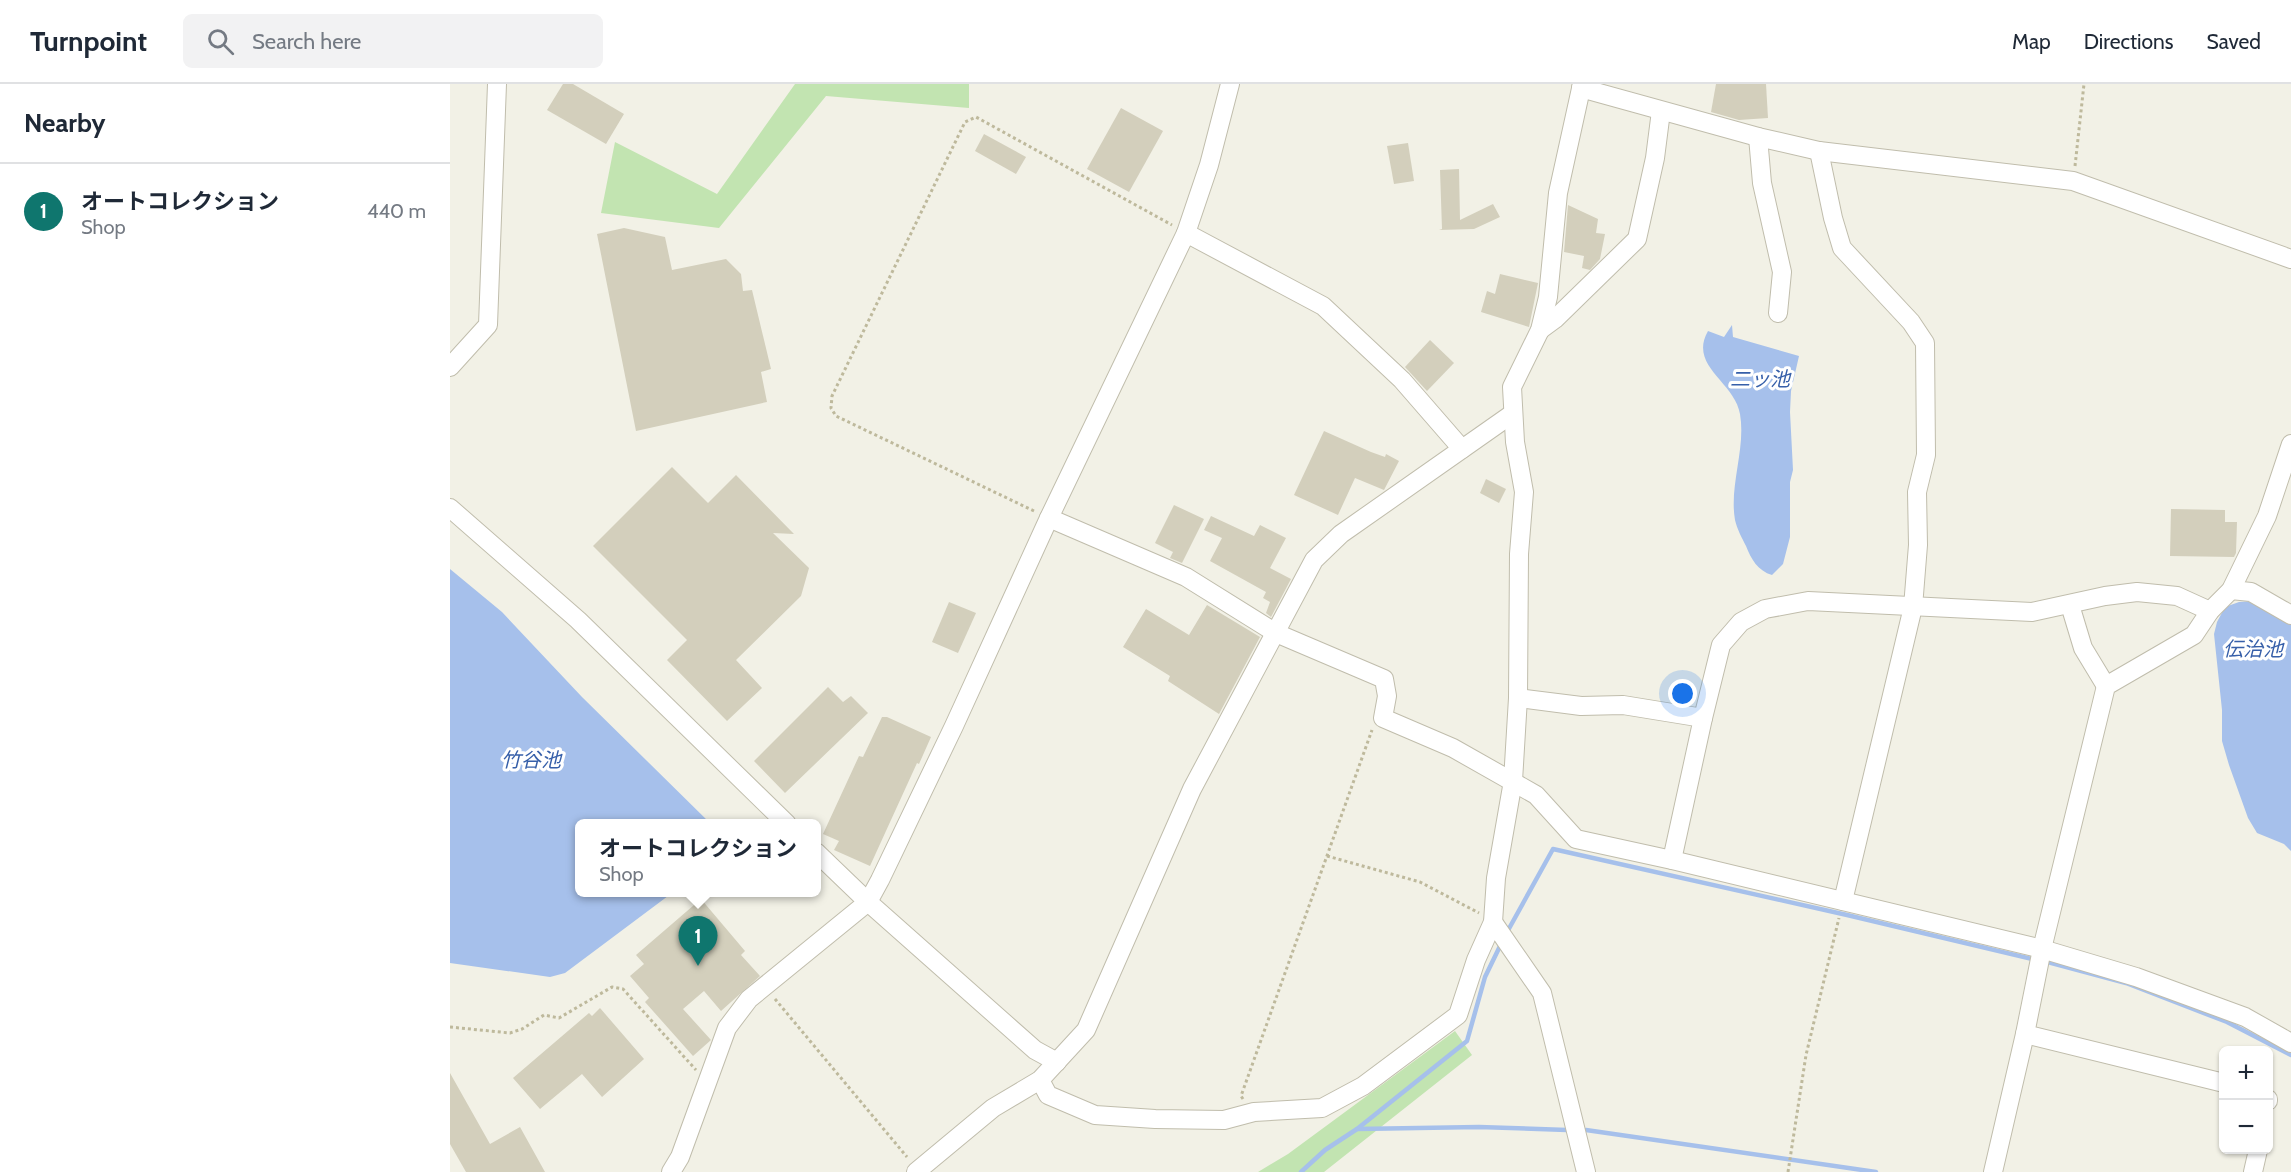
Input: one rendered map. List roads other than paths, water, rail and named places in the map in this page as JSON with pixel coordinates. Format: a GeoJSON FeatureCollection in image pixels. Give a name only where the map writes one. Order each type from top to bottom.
{"type":"FeatureCollection","features":[{"type":"Feature","properties":{"kind":"street"},"geometry":{"type":"LineString","coordinates":[[450,367],[488,325],[497,84]]}},
{"type":"Feature","properties":{"kind":"street"},"geometry":{"type":"LineString","coordinates":[[671,1172],[680,1157],[727,1028],[749,999],[868,902],[910,820],[1049,518],[1186,233],[1209,165],[1230,84]]}},
{"type":"Feature","properties":{"kind":"street"},"geometry":{"type":"LineString","coordinates":[[1040,1080],[1048,1095],[1095,1115],[1224,1120],[1254,1112],[1322,1108],[1363,1086],[1458,1015],[1476,960],[1493,922],[1496,878],[1513,781],[1518,698],[1519,554],[1524,492],[1512,414],[1512,387],[1540,330],[1548,297],[1558,193],[1582,86],[1758,138],[1819,151],[2073,181],[2291,259]]}},
{"type":"Feature","properties":{"kind":"street"},"geometry":{"type":"LineString","coordinates":[[1540,330],[1555,319],[1637,239],[1655,158],[1661,111]]}},
{"type":"Feature","properties":{"kind":"street"},"geometry":{"type":"LineString","coordinates":[[1758,138],[1762,183],[1782,272],[1778,313]]}},
{"type":"Feature","properties":{"kind":"street"},"geometry":{"type":"LineString","coordinates":[[1819,151],[1833,218],[1842,248],[1911,322],[1925,343],[1926,455],[1917,492],[1918,545],[1913,607],[1843,902]]}},
{"type":"Feature","properties":{"kind":"street"},"geometry":{"type":"LineString","coordinates":[[1186,233],[1323,306],[1402,380],[1462,449]]}},
{"type":"Feature","properties":{"kind":"street"},"geometry":{"type":"LineString","coordinates":[[917,1171],[993,1108],[1040,1080],[1086,1030],[1192,789],[1314,560],[1341,534],[1512,414]]}},
{"type":"Feature","properties":{"kind":"street"},"geometry":{"type":"LineString","coordinates":[[2106,686],[2194,635],[2210,611],[2231,590],[2267,516],[2291,444]]}},
{"type":"Feature","properties":{"kind":"street"},"geometry":{"type":"LineString","coordinates":[[450,508],[578,620],[782,819]]}},
{"type":"Feature","properties":{"kind":"street"},"geometry":{"type":"LineString","coordinates":[[1049,518],[1186,577],[1276,633],[1384,679],[1387,696],[1383,718],[1453,748],[1536,795],[1576,839],[2042,949],[2136,976],[2245,1017],[2291,1043]]}},
{"type":"Feature","properties":{"kind":"street"},"geometry":{"type":"LineString","coordinates":[[2231,590],[2252,592],[2291,615]]}},
{"type":"Feature","properties":{"kind":"street"},"geometry":{"type":"LineString","coordinates":[[1672,860],[1721,645],[1742,622],[1765,609],[1808,601],[2032,612],[2105,596],[2138,592],[2177,596],[2210,611]]}},
{"type":"Feature","properties":{"kind":"street"},"geometry":{"type":"LineString","coordinates":[[1993,1172],[2042,949],[2106,686],[2083,648],[2070,605]]}},
{"type":"Feature","properties":{"kind":"street"},"geometry":{"type":"LineString","coordinates":[[1518,698],[1581,706],[1623,705],[1703,717]]}},
{"type":"Feature","properties":{"kind":"street"},"geometry":{"type":"LineString","coordinates":[[821,857],[868,902],[1035,1050],[1058,1062]]}},
{"type":"Feature","properties":{"kind":"street"},"geometry":{"type":"LineString","coordinates":[[1493,922],[1542,993],[1586,1172]]}},
{"type":"Feature","properties":{"kind":"street"},"geometry":{"type":"LineString","coordinates":[[2025,1034],[2219,1082]]}},
{"type":"Feature","properties":{"kind":"street"},"geometry":{"type":"LineString","coordinates":[[2253,1172],[2257,1154]]}},
{"type":"Feature","properties":{"kind":"water","name":"二ッ池"},"geometry":{"type":"Polygon","coordinates":[[[1732,325],[1733,337],[1799,356],[1791,391],[1793,470],[1790,482],[1790,537],[1783,564],[1772,575],[1763,571],[1753,560],[1736,523],[1734,494],[1741,440],[1740,414],[1730,392],[1708,364],[1704,354],[1703,343],[1708,331],[1724,337],[1732,325]]]}},
{"type":"Feature","properties":{"kind":"water","name":"竹谷池"},"geometry":{"type":"Polygon","coordinates":[[[450,569],[502,612],[582,697],[706,819],[575,819],[575,897],[667,897],[565,973],[550,977],[450,963],[450,569]]]}},
{"type":"Feature","properties":{"kind":"water","name":"伝治池"},"geometry":{"type":"Polygon","coordinates":[[[2252,601],[2291,621],[2291,851],[2284,844],[2257,833],[2248,818],[2222,741],[2222,710],[2214,634],[2225,607],[2239,602],[2252,601]]]}},
{"type":"Feature","properties":{"kind":"waterway"},"geometry":{"type":"LineString","coordinates":[[1506,934],[1553,849],[2036,960]]}},
{"type":"Feature","properties":{"kind":"waterway"},"geometry":{"type":"LineString","coordinates":[[1301,1172],[1325,1150],[1357,1129],[1467,1041],[1485,977],[1501,944]]}},
{"type":"Feature","properties":{"kind":"waterway"},"geometry":{"type":"LineString","coordinates":[[2044,961],[2126,983],[2227,1022],[2291,1055]]}},
{"type":"Feature","properties":{"kind":"waterway"},"geometry":{"type":"LineString","coordinates":[[1357,1129],[1479,1127],[1567,1130]]}},
{"type":"Feature","properties":{"kind":"waterway"},"geometry":{"type":"LineString","coordinates":[[1586,1130],[1876,1172]]}},
{"type":"Feature","properties":{"kind":"place","name":"オートコレクション"},"geometry":{"type":"Point","coordinates":[698,966]}}]}
